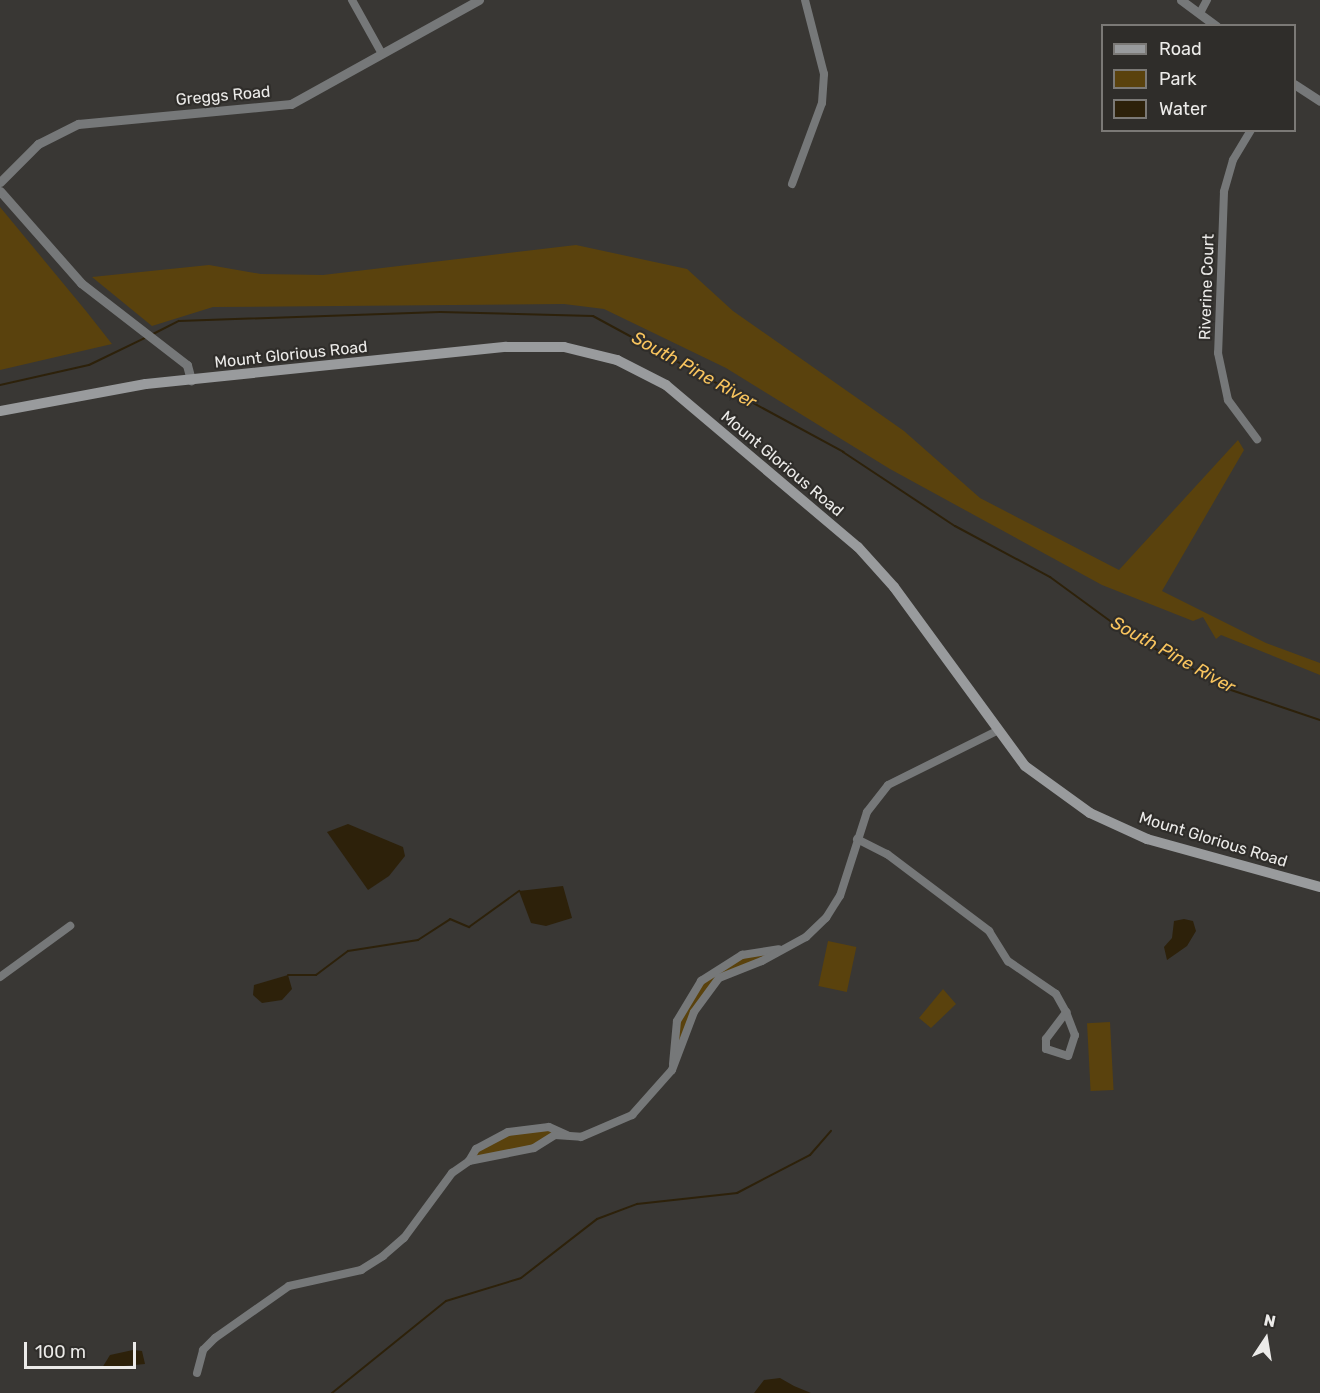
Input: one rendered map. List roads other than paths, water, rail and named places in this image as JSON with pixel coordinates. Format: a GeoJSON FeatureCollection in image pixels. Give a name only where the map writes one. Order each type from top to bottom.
{"type":"FeatureCollection","features":[{"type":"Feature","properties":{"kind":"main road","name":"Mount Glorious Road"},"geometry":{"type":"LineString","coordinates":[[0,411],[68,394],[506,347],[564,347],[618,360],[666,385],[858,547],[894,587],[997,731],[1025,766],[1090,813],[1147,839],[1320,887]]}},
{"type":"Feature","properties":{"kind":"street"},"geometry":{"type":"LineString","coordinates":[[352,0],[382,54]]}},
{"type":"Feature","properties":{"kind":"street","name":"Greggs Road"},"geometry":{"type":"LineString","coordinates":[[0,182],[38,144],[78,124],[273,108],[306,96],[478,0]]}},
{"type":"Feature","properties":{"kind":"street"},"geometry":{"type":"LineString","coordinates":[[792,184],[822,103],[824,77],[805,0]]}},
{"type":"Feature","properties":{"kind":"street"},"geometry":{"type":"LineString","coordinates":[[1181,0],[1214,24]]}},
{"type":"Feature","properties":{"kind":"street"},"geometry":{"type":"LineString","coordinates":[[1200,13],[1207,0]]}},
{"type":"Feature","properties":{"kind":"street"},"geometry":{"type":"LineString","coordinates":[[1296,85],[1320,101]]}},
{"type":"Feature","properties":{"kind":"street","name":"Riverine Court"},"geometry":{"type":"LineString","coordinates":[[1250,132],[1233,160],[1224,192],[1218,353],[1228,400],[1257,439]]}},
{"type":"Feature","properties":{"kind":"street"},"geometry":{"type":"LineString","coordinates":[[0,191],[108,307],[187,365],[191,380]]}},
{"type":"Feature","properties":{"kind":"street"},"geometry":{"type":"LineString","coordinates":[[469,1161],[507,1156],[555,1136],[605,1130],[632,1115],[672,1070],[700,1002],[719,978],[780,950],[826,918],[840,897],[867,812],[888,785],[997,731]]}},
{"type":"Feature","properties":{"kind":"street"},"geometry":{"type":"LineString","coordinates":[[857,839],[887,854],[989,932],[1008,961],[1056,994],[1066,1012],[1075,1035],[1068,1056],[1046,1049],[1046,1040],[1066,1012]]}},
{"type":"Feature","properties":{"kind":"street"},"geometry":{"type":"LineString","coordinates":[[0,977],[70,927]]}},
{"type":"Feature","properties":{"kind":"street"},"geometry":{"type":"LineString","coordinates":[[672,1070],[677,1021],[690,995],[722,964],[754,950],[780,950]]}},
{"type":"Feature","properties":{"kind":"street"},"geometry":{"type":"LineString","coordinates":[[690,995],[700,1002]]}},
{"type":"Feature","properties":{"kind":"street"},"geometry":{"type":"LineString","coordinates":[[197,1373],[203,1350],[215,1338],[289,1286],[361,1270],[383,1256],[404,1238],[452,1173],[469,1161],[476,1149],[508,1132],[549,1127],[568,1136]]}},
{"type":"Feature","properties":{"kind":"water"},"geometry":{"type":"Polygon","coordinates":[[[348,824],[403,847],[405,856],[389,876],[368,890],[327,832],[348,824]]]}},
{"type":"Feature","properties":{"kind":"water"},"geometry":{"type":"Polygon","coordinates":[[[563,886],[572,918],[546,926],[531,923],[519,891],[563,886]]]}},
{"type":"Feature","properties":{"kind":"water"},"geometry":{"type":"Polygon","coordinates":[[[1184,919],[1193,921],[1196,931],[1187,946],[1167,960],[1164,947],[1172,938],[1174,921],[1184,919]]]}},
{"type":"Feature","properties":{"kind":"water"},"geometry":{"type":"Polygon","coordinates":[[[288,975],[292,989],[282,1000],[262,1003],[253,995],[254,985],[288,975]]]}},
{"type":"Feature","properties":{"kind":"water"},"geometry":{"type":"Polygon","coordinates":[[[133,1350],[142,1351],[145,1364],[102,1368],[110,1355],[133,1350]]]}},
{"type":"Feature","properties":{"kind":"water"},"geometry":{"type":"Polygon","coordinates":[[[780,1378],[811,1393],[754,1393],[764,1380],[780,1378]]]}},
{"type":"Feature","properties":{"kind":"waterway","name":"South Pine River"},"geometry":{"type":"LineString","coordinates":[[153,334],[179,321],[440,312],[593,316],[843,452],[955,526],[1050,577],[1128,634],[1231,690],[1320,720]]}},
{"type":"Feature","properties":{"kind":"waterway","name":"South Pine River"},"geometry":{"type":"LineString","coordinates":[[0,385],[89,365],[147,337]]}},
{"type":"Feature","properties":{"kind":"waterway"},"geometry":{"type":"LineString","coordinates":[[288,975],[316,975],[348,951],[418,940],[450,919],[469,927],[519,891]]}},
{"type":"Feature","properties":{"kind":"waterway"},"geometry":{"type":"LineString","coordinates":[[332,1393],[446,1301],[521,1278],[597,1219],[637,1204],[737,1193],[810,1155],[831,1131]]}}]}
